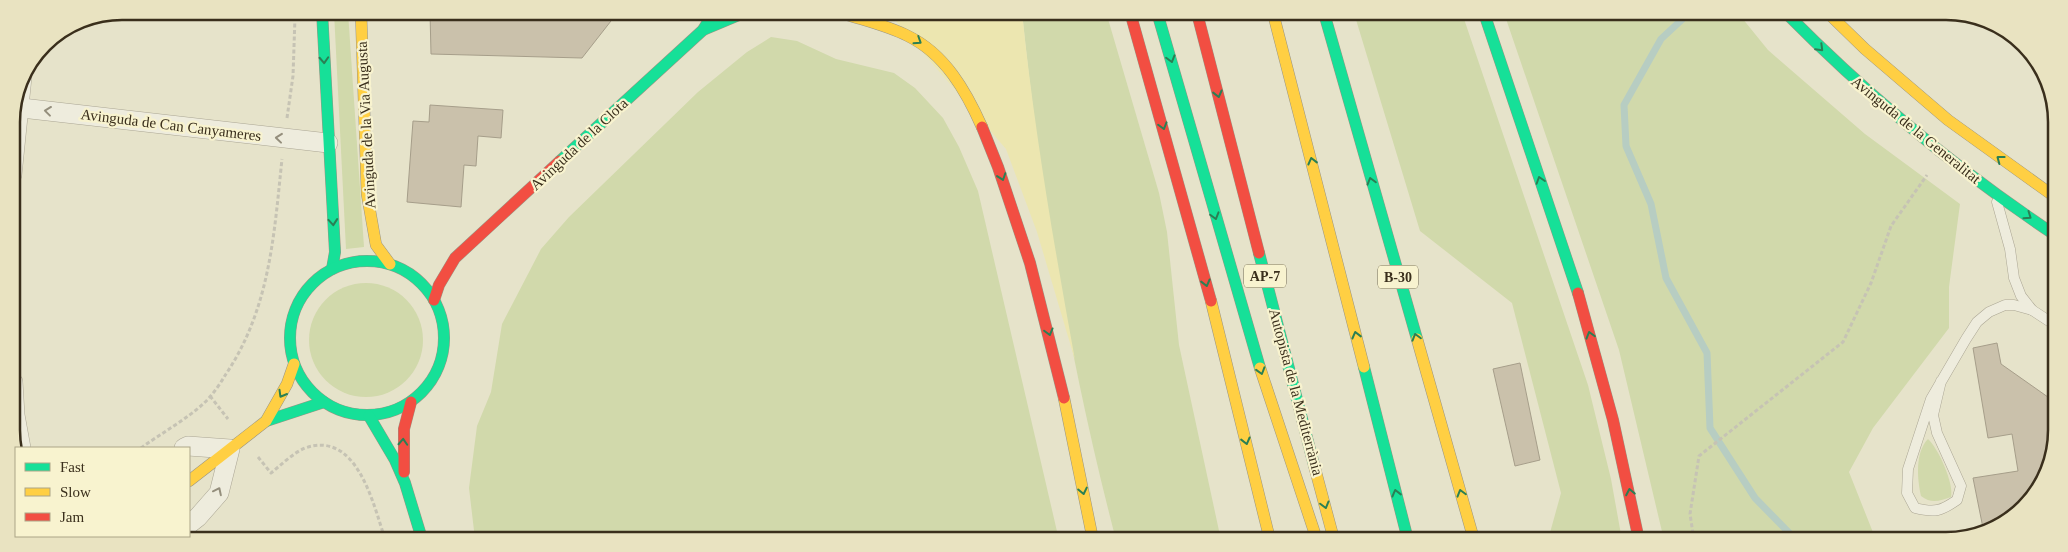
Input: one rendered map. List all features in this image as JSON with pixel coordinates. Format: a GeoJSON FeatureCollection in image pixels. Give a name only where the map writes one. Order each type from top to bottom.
{"type":"FeatureCollection","features":[{"type":"Feature","properties":{"kind":"main road"},"geometry":{"type":"LineString","coordinates":[[322,20],[335,252],[332,269]]}},
{"type":"Feature","properties":{"kind":"main road","name":"Avinguda de la Via Augusta"},"geometry":{"type":"LineString","coordinates":[[361,20],[367,194],[376,245],[390,264]]}},
{"type":"Feature","properties":{"kind":"main road","name":"Avinguda de la Clota"},"geometry":{"type":"LineString","coordinates":[[434,300],[439,285],[455,258],[703,30],[709,20]]}},
{"type":"Feature","properties":{"kind":"main road","name":"Avinguda de la Clota"},"geometry":{"type":"LineString","coordinates":[[703,30],[727,20]]}},
{"type":"Feature","properties":{"kind":"main road"},"geometry":{"type":"LineString","coordinates":[[866,20],[898,30],[930,50],[945,64],[971,105],[997,164],[1034,277],[1051,343],[1091,532]]}},
{"type":"Feature","properties":{"kind":"main road"},"geometry":{"type":"LineString","coordinates":[[1132,20],[1203,271],[1268,532]]}},
{"type":"Feature","properties":{"kind":"main road"},"geometry":{"type":"LineString","coordinates":[[1159,20],[1261,370],[1313,532]]}},
{"type":"Feature","properties":{"kind":"main road","name":"Autopista de la Mediterrània"},"geometry":{"type":"LineString","coordinates":[[1199,20],[1332,532]]}},
{"type":"Feature","properties":{"kind":"main road"},"geometry":{"type":"LineString","coordinates":[[1274,20],[1406,532]]}},
{"type":"Feature","properties":{"kind":"main road","name":"B-30"},"geometry":{"type":"LineString","coordinates":[[1326,20],[1472,532]]}},
{"type":"Feature","properties":{"kind":"main road"},"geometry":{"type":"LineString","coordinates":[[1486,20],[1582,310],[1607,393],[1638,532]]}},
{"type":"Feature","properties":{"kind":"main road","name":"Avinguda de la Generalitat"},"geometry":{"type":"LineString","coordinates":[[1793,20],[1842,70],[1907,126],[1995,194],[2048,230]]}},
{"type":"Feature","properties":{"kind":"main road","name":"Avinguda de la Generalitat"},"geometry":{"type":"LineString","coordinates":[[1835,20],[1865,49],[1948,120],[2048,192]]}},
{"type":"Feature","properties":{"kind":"main road","name":"Avinguda de la Clota"},"geometry":{"type":"LineString","coordinates":[[438,265],[455,258]]}},
{"type":"Feature","properties":{"kind":"main road"},"geometry":{"type":"LineString","coordinates":[[360,261],[376,261],[390,264],[417,274],[434,300],[441,314],[444,329],[444,352],[432,380],[423,392],[411,402],[396,410],[369,416],[349,414],[324,402],[308,388],[294,364],[290,338],[294,313],[306,290],[318,278],[332,269],[360,261]]}},
{"type":"Feature","properties":{"kind":"main road"},"geometry":{"type":"LineString","coordinates":[[266,421],[287,384],[294,364]]}},
{"type":"Feature","properties":{"kind":"main road"},"geometry":{"type":"LineString","coordinates":[[190,480],[266,421],[324,402]]}},
{"type":"Feature","properties":{"kind":"main road"},"geometry":{"type":"LineString","coordinates":[[405,483],[404,429],[411,402]]}},
{"type":"Feature","properties":{"kind":"main road"},"geometry":{"type":"LineString","coordinates":[[369,416],[395,460],[405,483],[420,532]]}},
{"type":"Feature","properties":{"kind":"street","name":"Avinguda de Can Canyameres"},"geometry":{"type":"LineString","coordinates":[[21,108],[328,143]]}},
{"type":"Feature","properties":{"kind":"street"},"geometry":{"type":"LineString","coordinates":[[186,447],[237,444],[219,493],[190,523]]}},
{"type":"Feature","properties":{"kind":"lane"},"geometry":{"type":"LineString","coordinates":[[1995,194],[2010,249],[2014,278],[2021,296],[2032,310]]}},
{"type":"Feature","properties":{"kind":"lane"},"geometry":{"type":"LineString","coordinates":[[1941,381],[1933,415],[1937,433],[1961,486],[1957,500],[1942,510],[1929,511],[1915,508],[1907,493],[1908,469],[1930,399],[1977,322],[1989,312],[2005,305],[2014,305],[2032,310],[2048,320]]}},
{"type":"Feature","properties":{"kind":"path"},"geometry":{"type":"LineString","coordinates":[[142,447],[203,404],[210,396],[241,352],[256,313],[269,270],[293,76],[295,20]]}},
{"type":"Feature","properties":{"kind":"path"},"geometry":{"type":"LineString","coordinates":[[1693,532],[1690,514],[1700,456],[1843,342],[1871,284],[1891,226],[1927,175]]}},
{"type":"Feature","properties":{"kind":"path"},"geometry":{"type":"LineString","coordinates":[[210,396],[237,444],[271,473],[303,449],[318,445],[333,446],[351,458],[364,481],[383,532]]}},
{"type":"Feature","properties":{"kind":"green space"},"geometry":{"type":"Polygon","coordinates":[[[334,20],[349,20],[364,247],[346,249],[334,20]]]}},
{"type":"Feature","properties":{"kind":"green space"},"geometry":{"type":"Polygon","coordinates":[[[1023,20],[1108,20],[1159,193],[1167,232],[1179,345],[1219,532],[1114,532],[1071,344],[1048,212],[1029,79],[1023,20]]]}},
{"type":"Feature","properties":{"kind":"green space"},"geometry":{"type":"Polygon","coordinates":[[[1356,20],[1464,20],[1588,385],[1611,479],[1621,532],[1550,532],[1561,493],[1512,303],[1420,231],[1356,20]]]}},
{"type":"Feature","properties":{"kind":"green space"},"geometry":{"type":"Polygon","coordinates":[[[1506,20],[1744,20],[1768,50],[1865,134],[1960,204],[1949,287],[1949,328],[1873,428],[1849,472],[1873,532],[1662,532],[1619,350],[1506,20]]]}},
{"type":"Feature","properties":{"kind":"green space"},"geometry":{"type":"Polygon","coordinates":[[[771,37],[797,41],[836,59],[894,73],[915,88],[943,118],[959,147],[978,191],[1057,532],[474,532],[469,488],[477,426],[491,392],[502,324],[541,249],[569,217],[698,92],[747,52],[771,37]]]}},
{"type":"Feature","properties":{"kind":"green space"},"geometry":{"type":"Polygon","coordinates":[[[366,283],[388,288],[406,300],[418,318],[423,340],[418,362],[406,380],[388,392],[366,397],[344,392],[326,380],[314,362],[309,340],[314,318],[326,300],[344,288],[366,283]]]}},
{"type":"Feature","properties":{"kind":"green space"},"geometry":{"type":"Polygon","coordinates":[[[1928,439],[1940,458],[1950,483],[1951,497],[1939,501],[1928,500],[1921,496],[1918,466],[1921,451],[1928,439]]]}},
{"type":"Feature","properties":{"kind":"sand"},"geometry":{"type":"Polygon","coordinates":[[[895,20],[1023,20],[1045,187],[1075,360],[1037,232],[1006,149],[895,20]]]}},
{"type":"Feature","properties":{"kind":"building"},"geometry":{"type":"Polygon","coordinates":[[[430,20],[612,20],[582,58],[431,54],[430,20]]]}},
{"type":"Feature","properties":{"kind":"building"},"geometry":{"type":"Polygon","coordinates":[[[430,105],[503,110],[501,138],[478,136],[476,166],[464,165],[461,207],[407,202],[413,121],[429,122],[430,105]]]}},
{"type":"Feature","properties":{"kind":"building"},"geometry":{"type":"Polygon","coordinates":[[[1997,343],[2001,364],[2048,397],[2048,430],[2045,456],[2034,481],[2013,507],[1982,525],[1973,478],[2018,471],[2012,434],[1988,438],[1973,348],[1997,343]]]}},
{"type":"Feature","properties":{"kind":"building"},"geometry":{"type":"Polygon","coordinates":[[[1520,363],[1540,460],[1515,466],[1493,369],[1520,363]]]}},
{"type":"Feature","properties":{"kind":"waterway"},"geometry":{"type":"LineString","coordinates":[[1681,20],[1661,39],[1624,105],[1626,146],[1651,204],[1666,278],[1707,353],[1710,428],[1755,498],[1788,532]]}},
{"type":"Feature","properties":{"kind":"traffic: fast"},"geometry":{"type":"LineString","coordinates":[[322,20],[335,252],[332,269]]}},
{"type":"Feature","properties":{"kind":"traffic: fast"},"geometry":{"type":"LineString","coordinates":[[560,161],[703,30],[709,20]]}},
{"type":"Feature","properties":{"kind":"traffic: fast"},"geometry":{"type":"LineString","coordinates":[[703,30],[727,20]]}},
{"type":"Feature","properties":{"kind":"traffic: fast"},"geometry":{"type":"LineString","coordinates":[[1159,20],[1260,368]]}},
{"type":"Feature","properties":{"kind":"traffic: fast"},"geometry":{"type":"LineString","coordinates":[[1326,20],[1417,339]]}},
{"type":"Feature","properties":{"kind":"traffic: fast"},"geometry":{"type":"LineString","coordinates":[[1486,20],[1578,293]]}},
{"type":"Feature","properties":{"kind":"traffic: fast"},"geometry":{"type":"LineString","coordinates":[[1793,20],[1850,74],[1915,131],[1983,184],[2048,230]]}},
{"type":"Feature","properties":{"kind":"traffic: fast"},"geometry":{"type":"LineString","coordinates":[[1259,253],[1314,465]]}},
{"type":"Feature","properties":{"kind":"traffic: fast"},"geometry":{"type":"LineString","coordinates":[[367,261],[382,262],[397,267],[422,283],[438,308],[443,323],[444,338],[443,353],[438,368],[422,393],[397,409],[382,414],[367,415],[352,414],[337,409],[312,393],[296,368],[291,353],[290,338],[291,323],[296,308],[312,283],[337,267],[352,262],[367,261]]}},
{"type":"Feature","properties":{"kind":"traffic: fast"},"geometry":{"type":"LineString","coordinates":[[1364,367],[1406,532]]}},
{"type":"Feature","properties":{"kind":"traffic: fast"},"geometry":{"type":"LineString","coordinates":[[266,421],[324,402]]}},
{"type":"Feature","properties":{"kind":"traffic: fast"},"geometry":{"type":"LineString","coordinates":[[369,416],[395,460],[405,483],[420,532]]}},
{"type":"Feature","properties":{"kind":"traffic: slow"},"geometry":{"type":"LineString","coordinates":[[361,20],[367,194],[376,245],[390,264]]}},
{"type":"Feature","properties":{"kind":"traffic: slow"},"geometry":{"type":"LineString","coordinates":[[864,20],[900,32],[933,53],[961,87],[982,127]]}},
{"type":"Feature","properties":{"kind":"traffic: slow"},"geometry":{"type":"LineString","coordinates":[[1275,20],[1364,367]]}},
{"type":"Feature","properties":{"kind":"traffic: slow"},"geometry":{"type":"LineString","coordinates":[[1835,20],[1865,49],[1948,120],[2048,192]]}},
{"type":"Feature","properties":{"kind":"traffic: slow"},"geometry":{"type":"LineString","coordinates":[[1211,301],[1268,532]]}},
{"type":"Feature","properties":{"kind":"traffic: slow"},"geometry":{"type":"LineString","coordinates":[[1417,339],[1472,532]]}},
{"type":"Feature","properties":{"kind":"traffic: slow"},"geometry":{"type":"LineString","coordinates":[[190,480],[266,421],[287,384],[294,364]]}},
{"type":"Feature","properties":{"kind":"traffic: slow"},"geometry":{"type":"LineString","coordinates":[[1260,368],[1314,532]]}},
{"type":"Feature","properties":{"kind":"traffic: slow"},"geometry":{"type":"LineString","coordinates":[[1064,398],[1091,532]]}},
{"type":"Feature","properties":{"kind":"traffic: slow"},"geometry":{"type":"LineString","coordinates":[[1314,465],[1332,532]]}},
{"type":"Feature","properties":{"kind":"traffic: jam"},"geometry":{"type":"LineString","coordinates":[[1132,20],[1211,301]]}},
{"type":"Feature","properties":{"kind":"traffic: jam"},"geometry":{"type":"LineString","coordinates":[[1199,20],[1259,253]]}},
{"type":"Feature","properties":{"kind":"traffic: jam"},"geometry":{"type":"LineString","coordinates":[[982,127],[998,167],[1030,263],[1064,398]]}},
{"type":"Feature","properties":{"kind":"traffic: jam"},"geometry":{"type":"LineString","coordinates":[[434,300],[439,285],[455,258],[560,161]]}},
{"type":"Feature","properties":{"kind":"traffic: jam"},"geometry":{"type":"LineString","coordinates":[[1578,293],[1613,420],[1637,532]]}},
{"type":"Feature","properties":{"kind":"traffic: jam"},"geometry":{"type":"LineString","coordinates":[[404,472],[404,429],[411,402]]}}]}
